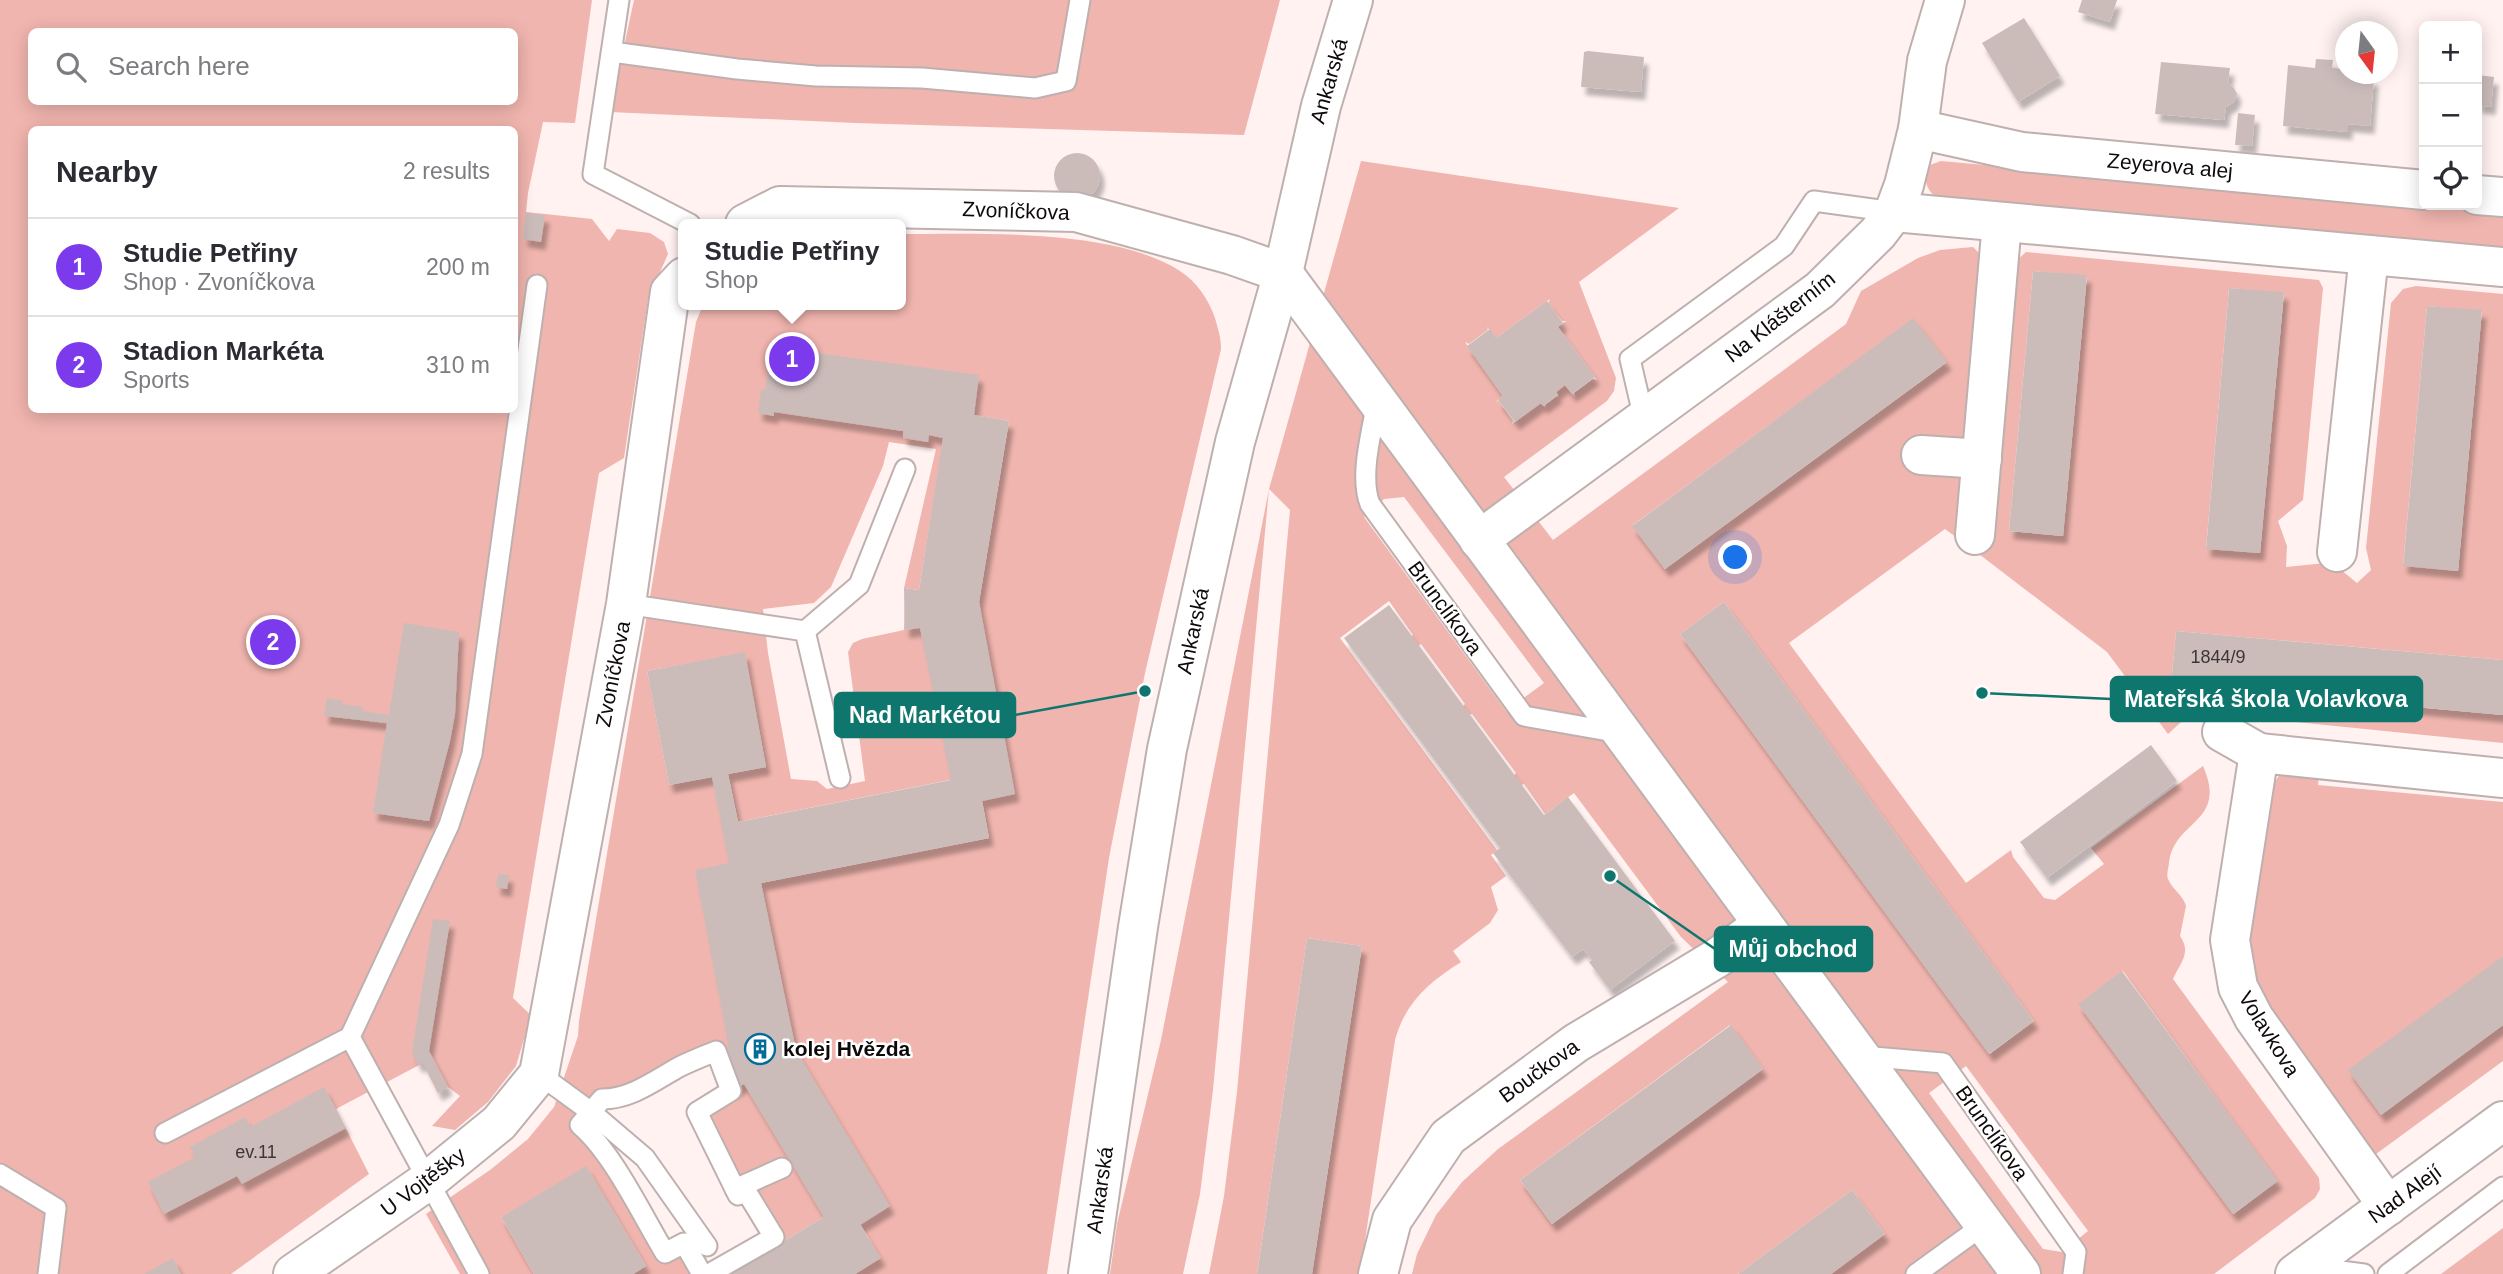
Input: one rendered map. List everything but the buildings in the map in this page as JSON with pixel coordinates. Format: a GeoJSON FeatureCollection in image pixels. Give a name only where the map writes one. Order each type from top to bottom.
{"type":"FeatureCollection","features":[{"type":"Feature","properties":{"kind":"street","name":"Ankarská"},"geometry":{"type":"LineString","coordinates":[[1088,1274],[1138,927],[1167,749],[1235,442],[1283,273],[1321,106],[1353,0]]}},
{"type":"Feature","properties":{"kind":"street","name":"Na Klášterním"},"geometry":{"type":"LineString","coordinates":[[1479,540],[1820,290],[1878,233],[1894,212],[1904,185],[1918,129],[1927,61],[1945,0]]}},
{"type":"Feature","properties":{"kind":"street","name":"Zeyerova alej"},"geometry":{"type":"LineString","coordinates":[[1918,129],[2022,152],[2419,190]]}},
{"type":"Feature","properties":{"kind":"street"},"geometry":{"type":"LineString","coordinates":[[2482,195],[2503,197]]}},
{"type":"Feature","properties":{"kind":"street","name":"Zvoníčkova"},"geometry":{"type":"LineString","coordinates":[[755,219],[780,206],[1076,212],[1232,255],[1283,273]]}},
{"type":"Feature","properties":{"kind":"street"},"geometry":{"type":"LineString","coordinates":[[1894,212],[2503,267]]}},
{"type":"Feature","properties":{"kind":"street"},"geometry":{"type":"LineString","coordinates":[[1975,535],[2002,222]]}},
{"type":"Feature","properties":{"kind":"street"},"geometry":{"type":"LineString","coordinates":[[2337,552],[2369,255]]}},
{"type":"Feature","properties":{"kind":"street"},"geometry":{"type":"LineString","coordinates":[[1283,273],[2021,1274]]}},
{"type":"Feature","properties":{"kind":"street","name":"Zvoníčkova"},"geometry":{"type":"LineString","coordinates":[[539,1074],[626,604],[670,292],[678,283]]}},
{"type":"Feature","properties":{"kind":"street"},"geometry":{"type":"LineString","coordinates":[[1921,455],[1982,459]]}},
{"type":"Feature","properties":{"kind":"street"},"geometry":{"type":"LineString","coordinates":[[2222,732],[2259,753],[2503,778]]}},
{"type":"Feature","properties":{"kind":"street","name":"Volavkova"},"geometry":{"type":"LineString","coordinates":[[2259,753],[2230,940],[2238,987],[2254,1018],[2388,1206]]}},
{"type":"Feature","properties":{"kind":"street","name":"Boučkova"},"geometry":{"type":"LineString","coordinates":[[1378,1274],[1391,1220],[1448,1137],[1576,1043],[1717,958],[1763,924]]}},
{"type":"Feature","properties":{"kind":"street","name":"U Vojtěšky"},"geometry":{"type":"LineString","coordinates":[[293,1274],[429,1180],[499,1123],[539,1074]]}},
{"type":"Feature","properties":{"kind":"street","name":"Nad Alejí"},"geometry":{"type":"LineString","coordinates":[[2301,1270],[2503,1121]]}},
{"type":"Feature","properties":{"kind":"lane"},"geometry":{"type":"LineString","coordinates":[[619,0],[593,174],[680,219]]}},
{"type":"Feature","properties":{"kind":"lane"},"geometry":{"type":"LineString","coordinates":[[612,52],[737,69],[816,76],[922,78],[1035,88],[1066,81],[1080,0]]}},
{"type":"Feature","properties":{"kind":"lane"},"geometry":{"type":"LineString","coordinates":[[1644,419],[1630,359],[1783,246],[1814,201],[1894,212]]}},
{"type":"Feature","properties":{"kind":"lane"},"geometry":{"type":"LineString","coordinates":[[165,1133],[350,1037],[449,825],[472,754],[537,285]]}},
{"type":"Feature","properties":{"kind":"lane","name":"Brunclíkova"},"geometry":{"type":"LineString","coordinates":[[1377,401],[1367,463],[1366,489],[1370,504],[1524,716],[1622,733]]}},
{"type":"Feature","properties":{"kind":"lane"},"geometry":{"type":"LineString","coordinates":[[626,604],[804,631],[859,585],[905,469]]}},
{"type":"Feature","properties":{"kind":"lane"},"geometry":{"type":"LineString","coordinates":[[804,631],[840,778]]}},
{"type":"Feature","properties":{"kind":"lane"},"geometry":{"type":"LineString","coordinates":[[350,1037],[479,1274]]}},
{"type":"Feature","properties":{"kind":"lane"},"geometry":{"type":"LineString","coordinates":[[702,1274],[684,1243],[665,1253],[594,1137],[580,1125],[602,1099],[615,1099],[639,1090],[716,1051],[731,1091],[697,1112],[738,1195],[746,1191],[774,1237],[709,1274]]}},
{"type":"Feature","properties":{"kind":"lane","name":"Brunclíkova"},"geometry":{"type":"LineString","coordinates":[[1860,1056],[1943,1063],[2076,1252],[2073,1274]]}},
{"type":"Feature","properties":{"kind":"lane"},"geometry":{"type":"LineString","coordinates":[[539,1074],[591,1112],[645,1158],[707,1246]]}},
{"type":"Feature","properties":{"kind":"lane"},"geometry":{"type":"LineString","coordinates":[[735,1189],[782,1168]]}},
{"type":"Feature","properties":{"kind":"lane"},"geometry":{"type":"LineString","coordinates":[[0,1174],[56,1208],[48,1274]]}},
{"type":"Feature","properties":{"kind":"lane"},"geometry":{"type":"LineString","coordinates":[[2388,1274],[2503,1186]]}},
{"type":"Feature","properties":{"kind":"lane"},"geometry":{"type":"LineString","coordinates":[[1916,1274],[1985,1224]]}},
{"type":"Feature","properties":{"kind":"lane","name":"Nad Alejí"},"geometry":{"type":"LineString","coordinates":[[2301,1270],[2364,1274]]}},
{"type":"Feature","properties":{"kind":"shaded area"},"geometry":{"type":"Polygon","coordinates":[[[0,0],[592,0],[575,123],[543,122],[526,212],[592,219],[609,241],[617,229],[650,233],[664,242],[668,254],[648,299],[624,458],[599,473],[513,998],[535,1019],[524,1039],[516,1066],[488,1102],[455,1130],[432,1126],[460,1096],[448,1087],[438,1093],[423,1063],[336,1109],[369,1174],[231,1274],[0,1274],[0,0]]]}},
{"type":"Feature","properties":{"kind":"shaded area"},"geometry":{"type":"Polygon","coordinates":[[[634,0],[1280,0],[1244,135],[610,112],[634,0]]]}},
{"type":"Feature","properties":{"kind":"shaded area"},"geometry":{"type":"Polygon","coordinates":[[[1361,161],[1679,208],[1579,282],[1616,378],[1614,391],[1607,401],[1504,477],[1553,540],[1846,324],[1861,291],[1918,258],[1940,250],[1973,247],[1984,258],[1964,474],[1964,543],[1945,529],[1789,643],[1966,883],[2011,850],[2013,857],[2044,898],[2055,900],[2104,864],[2091,848],[2203,766],[2209,785],[2209,799],[2205,810],[2173,848],[2169,862],[2167,877],[2186,906],[2180,936],[2185,953],[2173,979],[2319,1178],[2320,1189],[2315,1198],[2214,1274],[1831,1274],[1885,1234],[1852,1190],[1738,1274],[1412,1274],[1417,1254],[1436,1215],[1462,1182],[1498,1149],[1728,982],[1681,937],[1574,793],[1545,814],[1524,784],[1521,785],[1514,775],[1516,773],[1472,714],[1469,715],[1463,706],[1465,704],[1421,644],[1418,646],[1411,637],[1413,635],[1389,601],[1340,638],[1497,850],[1491,855],[1506,876],[1491,887],[1498,910],[1490,923],[1453,951],[1461,962],[1439,977],[1420,995],[1399,1027],[1360,1274],[1312,1274],[1362,946],[1307,938],[1257,1274],[1209,1274],[1224,1196],[1237,1092],[1290,510],[1269,489],[1361,161]],[[1550,299],[1496,338],[1487,327],[1488,330],[1469,344],[1465,342],[1503,396],[1496,402],[1499,401],[1513,421],[1512,424],[1541,403],[1546,408],[1545,405],[1559,397],[1556,392],[1565,385],[1575,397],[1574,393],[1593,379],[1597,380],[1558,327],[1566,321],[1562,321],[1548,303],[1550,299]],[[1913,319],[1633,525],[1665,569],[1946,363],[1913,319]],[[1404,497],[1384,499],[1364,517],[1506,711],[1544,683],[1404,497]],[[1724,602],[1680,634],[1990,1054],[2034,1021],[1724,602]],[[2123,971],[2079,1004],[2234,1214],[2277,1181],[2123,971]],[[1730,1025],[1520,1180],[1552,1224],[1763,1069],[1730,1025]],[[1966,1066],[1929,1093],[2043,1249],[2062,1252],[2088,1231],[1966,1066]]]}},
{"type":"Feature","properties":{"kind":"shaded area"},"geometry":{"type":"Polygon","coordinates":[[[1941,161],[2419,204],[2419,210],[2503,212],[2503,251],[1939,200],[1931,193],[1926,180],[1930,165],[1941,161]]]}},
{"type":"Feature","properties":{"kind":"shaded area"},"geometry":{"type":"Polygon","coordinates":[[[906,234],[1045,236],[1120,247],[1152,257],[1186,275],[1197,286],[1215,318],[1221,349],[1145,673],[1109,858],[1047,1274],[855,1274],[880,1258],[861,1225],[838,1239],[824,1217],[729,1274],[709,1274],[774,1237],[697,1112],[731,1091],[715,1051],[615,1099],[580,1125],[665,1252],[684,1243],[702,1274],[633,1274],[646,1266],[586,1167],[501,1217],[534,1274],[460,1274],[426,1214],[490,1170],[528,1139],[554,1107],[578,1036],[696,322],[701,310],[906,310],[906,234]],[[948,411],[919,590],[904,588],[905,630],[981,614],[979,602],[1009,421],[948,411]],[[889,442],[883,466],[831,587],[814,603],[763,609],[768,653],[791,779],[817,781],[827,789],[865,781],[848,652],[853,643],[862,639],[904,630],[904,588],[936,449],[889,442]],[[744,653],[647,671],[669,785],[712,777],[761,883],[989,838],[982,801],[956,806],[950,780],[738,822],[728,774],[766,767],[744,653]]]}},
{"type":"Feature","properties":{"kind":"shaded area"},"geometry":{"type":"Polygon","coordinates":[[[2026,252],[2319,280],[2323,288],[2303,500],[2278,521],[2287,546],[2286,567],[2326,563],[2335,565],[2357,583],[2371,570],[2366,548],[2391,303],[2403,289],[2416,286],[2503,294],[2503,660],[2176,631],[2171,685],[2503,715],[2503,743],[2286,721],[2201,704],[2168,734],[2107,652],[1975,551],[2015,262],[2026,252]],[[2033,271],[2009,531],[2063,536],[2087,276],[2033,271]],[[2229,288],[2206,548],[2260,553],[2284,293],[2229,288]],[[2427,306],[2403,565],[2458,571],[2482,311],[2427,306]]]}},
{"type":"Feature","properties":{"kind":"shaded area"},"geometry":{"type":"Polygon","coordinates":[[[1269,489],[1213,1090],[1200,1194],[1183,1274],[1110,1274],[1117,1224],[1161,1040],[1269,489]]]}},
{"type":"Feature","properties":{"kind":"shaded area"},"geometry":{"type":"Polygon","coordinates":[[[2282,771],[2319,776],[2318,785],[2503,802],[2503,956],[2382,1114],[2503,1025],[2503,1061],[2372,1157],[2264,1011],[2246,959],[2268,792],[2282,771]]]}},
{"type":"Feature","properties":{"kind":"shaded area"},"geometry":{"type":"Polygon","coordinates":[[[2503,1228],[2503,1274],[2441,1274],[2503,1228]]]}},
{"type":"Feature","properties":{"kind":"place","name":"Studie Petřiny"},"geometry":{"type":"Point","coordinates":[792,359]}},
{"type":"Feature","properties":{"kind":"place","name":"Stadion Markéta"},"geometry":{"type":"Point","coordinates":[273,642]}},
{"type":"Feature","properties":{"kind":"place","name":"Nad Markétou"},"geometry":{"type":"Point","coordinates":[1145,691]}},
{"type":"Feature","properties":{"kind":"place","name":"Mateřská škola Volavkova"},"geometry":{"type":"Point","coordinates":[1982,693]}},
{"type":"Feature","properties":{"kind":"place","name":"Můj obchod"},"geometry":{"type":"Point","coordinates":[1610,876]}},
{"type":"Feature","properties":{"kind":"place","name":"kolej Hvězda"},"geometry":{"type":"Point","coordinates":[760,1049]}}]}
